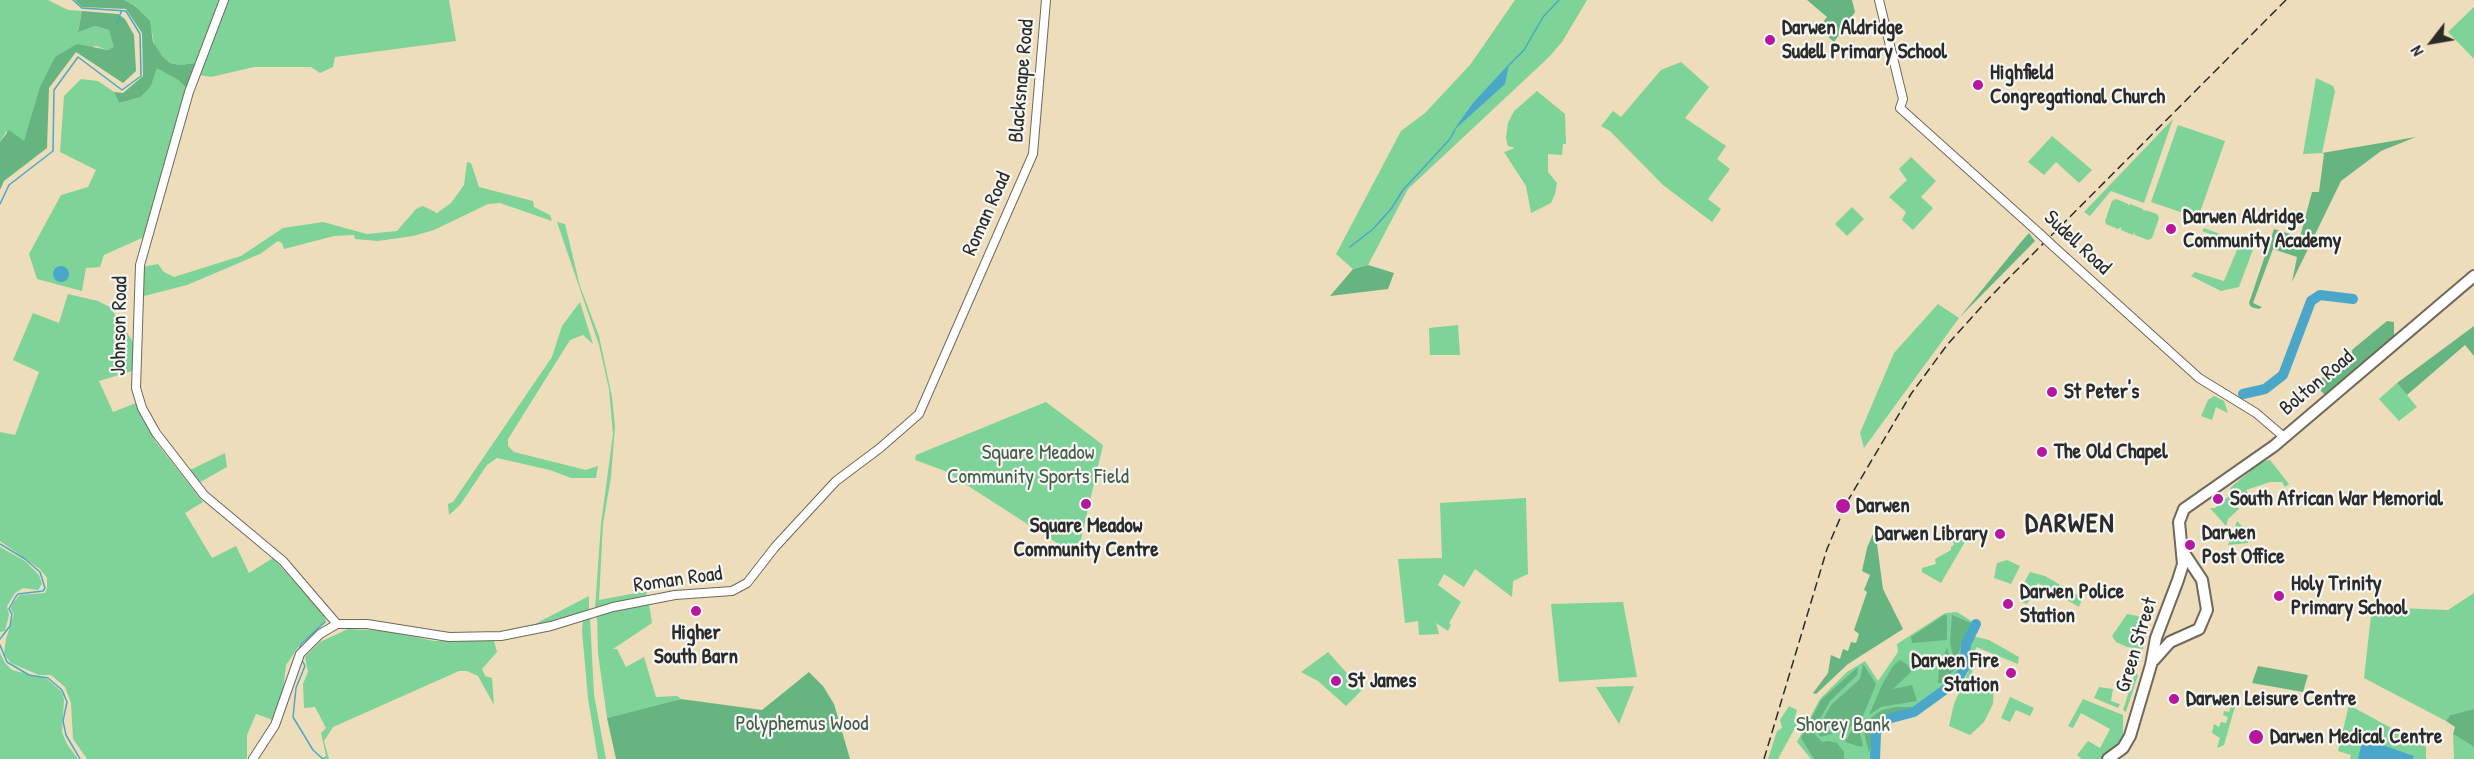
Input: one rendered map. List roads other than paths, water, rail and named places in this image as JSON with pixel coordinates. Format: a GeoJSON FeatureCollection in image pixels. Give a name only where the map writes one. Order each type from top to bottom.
{"type":"FeatureCollection","features":[{"type":"Feature","properties":{"kind":"highway","name":"Bolton Road"},"geometry":{"type":"LineString","coordinates":[[2181,512],[2188,504],[2230,478],[2284,437],[2474,276]]}},
{"type":"Feature","properties":{"kind":"highway","name":"Green Street"},"geometry":{"type":"LineString","coordinates":[[2108,759],[2118,753],[2130,736],[2151,665],[2159,628],[2183,564],[2181,512]]}},
{"type":"Feature","properties":{"kind":"highway"},"geometry":{"type":"LineString","coordinates":[[2151,665],[2162,649],[2202,625],[2207,610],[2206,590],[2188,562],[2181,545]]}},
{"type":"Feature","properties":{"kind":"highway"},"geometry":{"type":"LineString","coordinates":[[2178,580],[2188,572],[2197,573]]}},
{"type":"Feature","properties":{"kind":"street","name":"Johnson Road"},"geometry":{"type":"LineString","coordinates":[[224,0],[189,92],[140,265],[136,388],[142,408],[156,433],[204,495],[283,561],[337,624]]}},
{"type":"Feature","properties":{"kind":"street","name":"Blacksnape Road"},"geometry":{"type":"LineString","coordinates":[[1029,164],[1033,154],[1046,0]]}},
{"type":"Feature","properties":{"kind":"street","name":"Sudell Road"},"geometry":{"type":"LineString","coordinates":[[1879,0],[1904,99],[1900,108],[2199,378],[2268,421],[2284,437]]}},
{"type":"Feature","properties":{"kind":"street","name":"Roman Road"},"geometry":{"type":"LineString","coordinates":[[337,624],[380,626],[449,637],[501,636],[551,626],[613,607],[675,595],[732,591],[742,587],[775,546],[836,481],[880,448],[919,414],[1029,164]]}},
{"type":"Feature","properties":{"kind":"street"},"geometry":{"type":"LineString","coordinates":[[253,759],[275,725],[300,654],[320,634],[337,624]]}},
{"type":"Feature","properties":{"kind":"water"},"geometry":{"type":"Polygon","coordinates":[[[1509,64],[1505,84],[1453,131],[1473,103],[1509,64]]]}},
{"type":"Feature","properties":{"kind":"water"},"geometry":{"type":"Polygon","coordinates":[[[61,266],[67,268],[69,274],[67,280],[61,282],[55,280],[53,274],[55,268],[61,266]]]}},
{"type":"Feature","properties":{"kind":"water"},"geometry":{"type":"Polygon","coordinates":[[[2363,738],[2414,756],[2413,759],[2358,759],[2363,738]]]}},
{"type":"Feature","properties":{"kind":"waterway"},"geometry":{"type":"LineString","coordinates":[[0,204],[9,185],[53,151],[54,90],[78,57],[122,90],[141,76],[140,34],[126,11],[82,8],[73,0]]}},
{"type":"Feature","properties":{"kind":"waterway"},"geometry":{"type":"LineString","coordinates":[[1509,65],[1524,50],[1543,17],[1559,0]]}},
{"type":"Feature","properties":{"kind":"waterway"},"geometry":{"type":"LineString","coordinates":[[117,23],[121,12]]}},
{"type":"Feature","properties":{"kind":"waterway"},"geometry":{"type":"LineString","coordinates":[[1350,247],[1373,229],[1391,209],[1403,190],[1450,139],[1455,130]]}},
{"type":"Feature","properties":{"kind":"waterway"},"geometry":{"type":"LineString","coordinates":[[2243,394],[2265,389],[2283,375],[2311,301],[2320,295],[2353,299]]}},
{"type":"Feature","properties":{"kind":"waterway"},"geometry":{"type":"LineString","coordinates":[[0,544],[25,559],[40,572],[45,588],[43,591],[18,594],[9,609],[12,614],[10,626],[0,639]]}},
{"type":"Feature","properties":{"kind":"waterway"},"geometry":{"type":"LineString","coordinates":[[298,652],[301,644],[325,622]]}},
{"type":"Feature","properties":{"kind":"waterway"},"geometry":{"type":"LineString","coordinates":[[1875,759],[1876,733],[1884,720],[1914,712],[1957,681],[1964,668],[1966,644],[1976,624]]}},
{"type":"Feature","properties":{"kind":"waterway"},"geometry":{"type":"LineString","coordinates":[[0,645],[7,662],[29,675],[48,678],[62,690],[67,702],[63,721],[66,735],[80,759]]}},
{"type":"Feature","properties":{"kind":"waterway"},"geometry":{"type":"LineString","coordinates":[[302,660],[305,666],[296,688],[293,717],[313,750],[323,759]]}},
{"type":"Feature","properties":{"kind":"railway"},"geometry":{"type":"LineString","coordinates":[[1764,759],[1827,549],[1847,502],[1911,394],[1947,345],[1991,296],[2286,0]]}},
{"type":"Feature","properties":{"kind":"place","name":"Darwen Aldridge Sudell Primary School"},"geometry":{"type":"Point","coordinates":[1770,40]}},
{"type":"Feature","properties":{"kind":"place","name":"Highfield Congregational Church"},"geometry":{"type":"Point","coordinates":[1978,85]}},
{"type":"Feature","properties":{"kind":"place","name":"Darwen Aldridge Community Academy"},"geometry":{"type":"Point","coordinates":[2171,229]}},
{"type":"Feature","properties":{"kind":"place","name":"St Peter's"},"geometry":{"type":"Point","coordinates":[2052,392]}},
{"type":"Feature","properties":{"kind":"place","name":"The Old Chapel"},"geometry":{"type":"Point","coordinates":[2042,452]}},
{"type":"Feature","properties":{"kind":"place","name":"South African War Memorial"},"geometry":{"type":"Point","coordinates":[2218,499]}},
{"type":"Feature","properties":{"kind":"place","name":"Square Meadow Community Centre"},"geometry":{"type":"Point","coordinates":[1086,504]}},
{"type":"Feature","properties":{"kind":"place","name":"Darwen"},"geometry":{"type":"Point","coordinates":[1843,506]}},
{"type":"Feature","properties":{"kind":"place","name":"Darwen Library"},"geometry":{"type":"Point","coordinates":[2000,534]}},
{"type":"Feature","properties":{"kind":"place","name":"Darwen Post Office"},"geometry":{"type":"Point","coordinates":[2190,545]}},
{"type":"Feature","properties":{"kind":"place","name":"Holy Trinity Primary School"},"geometry":{"type":"Point","coordinates":[2279,596]}},
{"type":"Feature","properties":{"kind":"place","name":"Darwen Police Station"},"geometry":{"type":"Point","coordinates":[2008,604]}},
{"type":"Feature","properties":{"kind":"place","name":"Higher South Barn"},"geometry":{"type":"Point","coordinates":[696,611]}},
{"type":"Feature","properties":{"kind":"place","name":"Darwen Fire Station"},"geometry":{"type":"Point","coordinates":[2011,673]}},
{"type":"Feature","properties":{"kind":"place","name":"St James"},"geometry":{"type":"Point","coordinates":[1336,681]}},
{"type":"Feature","properties":{"kind":"place","name":"Darwen Leisure Centre"},"geometry":{"type":"Point","coordinates":[2174,699]}},
{"type":"Feature","properties":{"kind":"place","name":"Darwen Medical Centre"},"geometry":{"type":"Point","coordinates":[2256,737]}},
{"type":"Feature","properties":{"kind":"district","name":"DARWEN"},"geometry":{"type":"Point","coordinates":[2070,525]}},
{"type":"Feature","properties":{"kind":"park label","name":"Square Meadow Community Sports Field"},"geometry":{"type":"Point","coordinates":[1038,465]}},
{"type":"Feature","properties":{"kind":"park label","name":"Polyphemus Wood"},"geometry":{"type":"Point","coordinates":[802,724]}},
{"type":"Feature","properties":{"kind":"park label","name":"Shorey Bank"},"geometry":{"type":"Point","coordinates":[1843,725]}}]}
